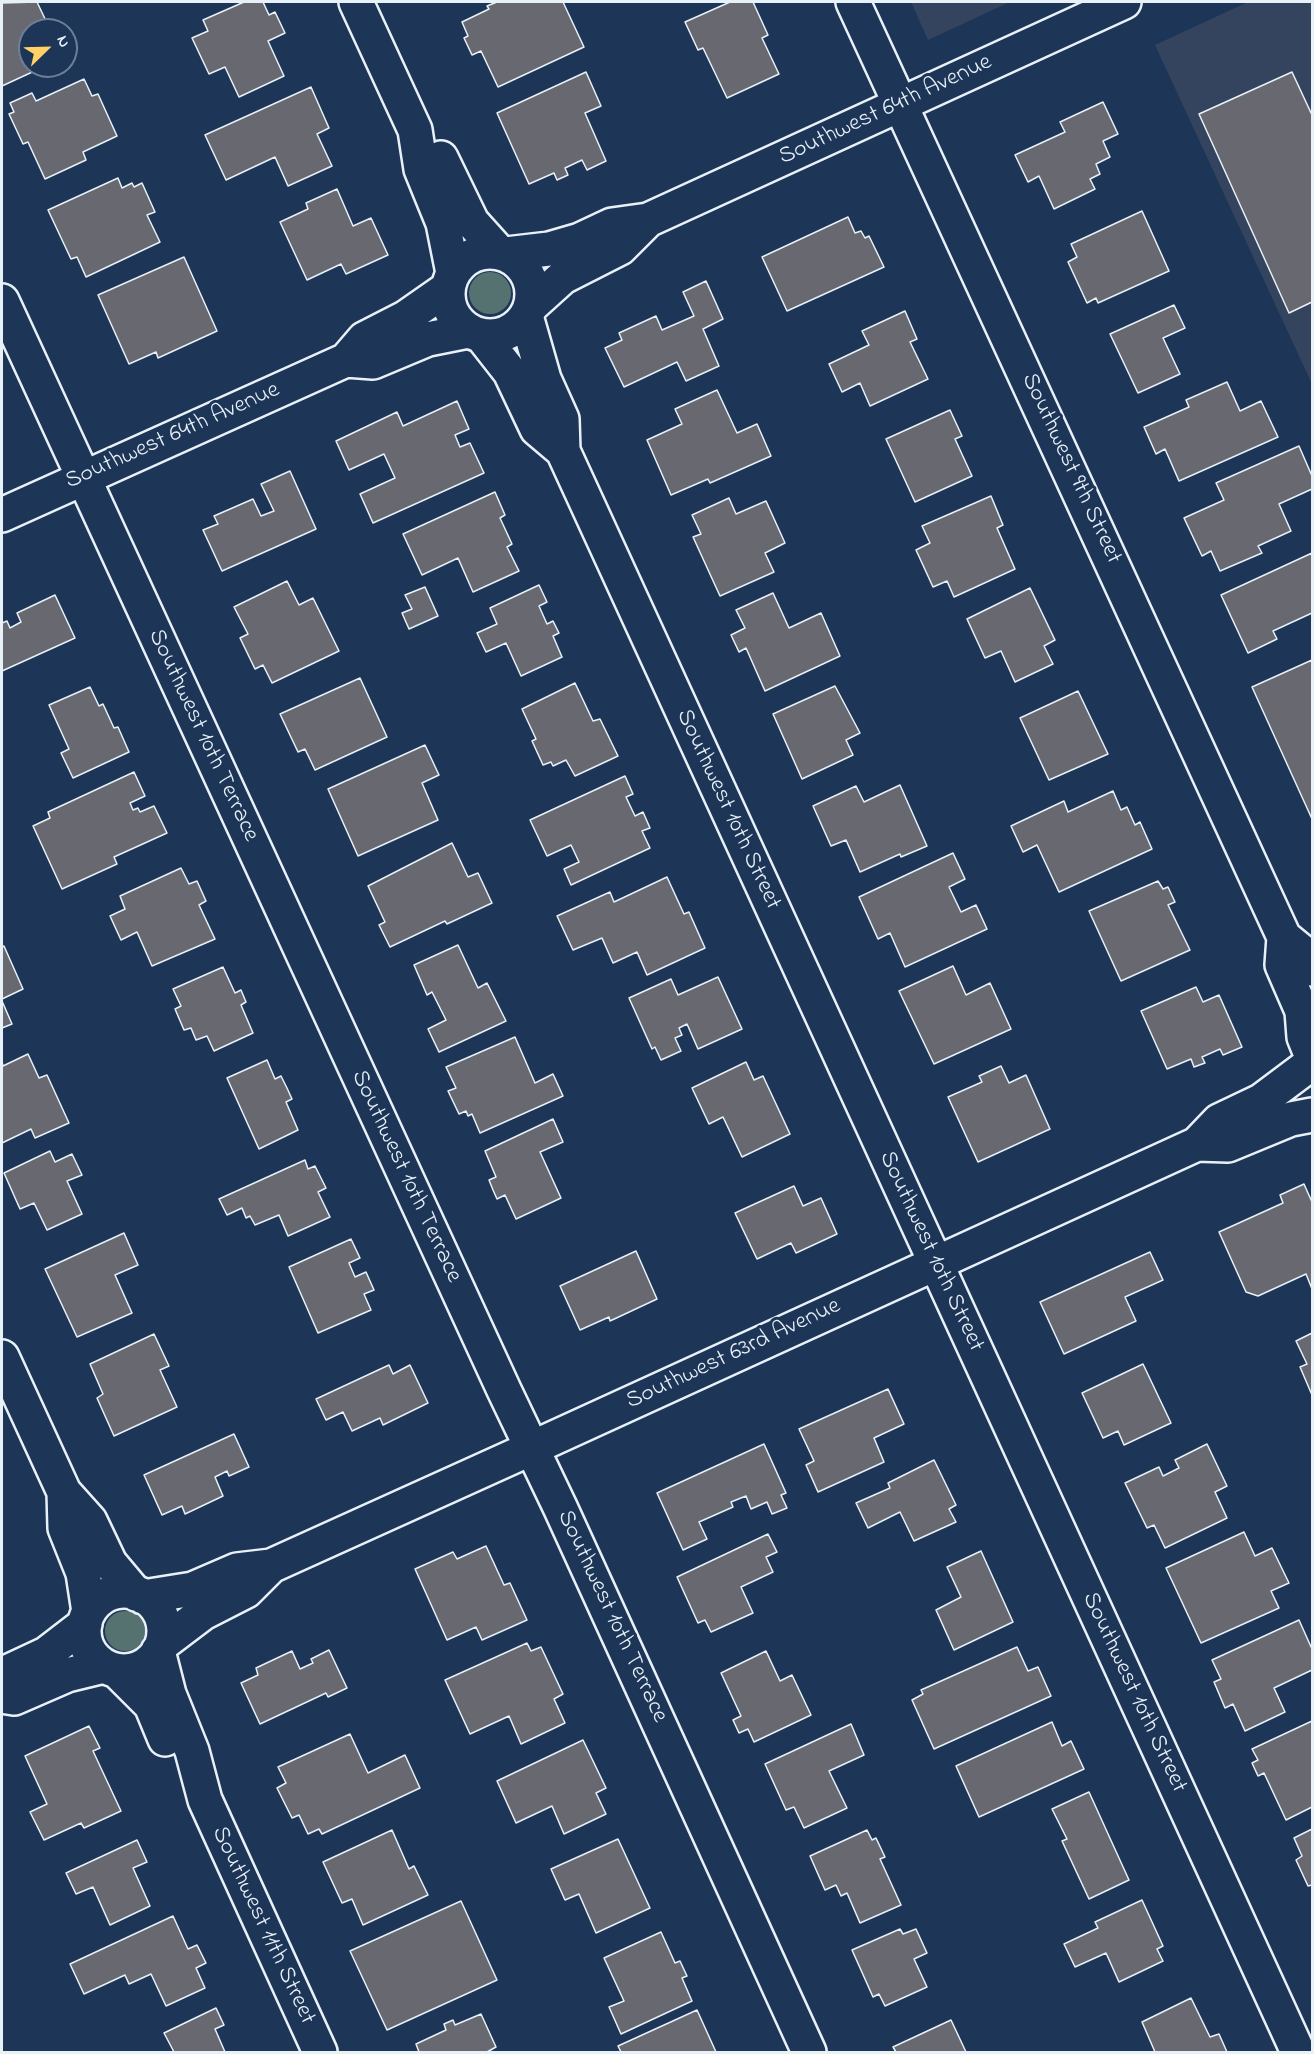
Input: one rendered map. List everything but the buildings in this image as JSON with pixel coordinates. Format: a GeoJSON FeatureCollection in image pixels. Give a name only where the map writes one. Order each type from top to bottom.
{"type":"FeatureCollection","features":[{"type":"Feature","properties":{"kind":"street"},"geometry":{"type":"LineString","coordinates":[[356,2],[415,130],[422,169],[442,223],[452,312],[474,333],[506,333],[518,326],[529,311],[531,280],[516,260],[502,253],[472,222],[442,159],[415,130]]}},
{"type":"Feature","properties":{"kind":"street","name":"Southwest 9th Street"},"geometry":{"type":"LineString","coordinates":[[853,2],[1284,937],[1306,955],[1312,969]]}},
{"type":"Feature","properties":{"kind":"street","name":"Southwest 64th Avenue"},"geometry":{"type":"LineString","coordinates":[[502,253],[549,249],[580,240],[612,225],[648,220],[1124,2]]}},
{"type":"Feature","properties":{"kind":"street","name":"Southwest 64th Avenue"},"geometry":{"type":"LineString","coordinates":[[529,311],[563,277],[620,248],[648,220]]}},
{"type":"Feature","properties":{"kind":"street"},"geometry":{"type":"LineString","coordinates":[[450,280],[472,255],[485,251],[502,253]]}},
{"type":"Feature","properties":{"kind":"street","name":"Southwest 64th Avenue"},"geometry":{"type":"LineString","coordinates":[[2,515],[346,360],[363,339],[405,318],[450,280]]}},
{"type":"Feature","properties":{"kind":"street","name":"Southwest 10th Terrace"},"geometry":{"type":"LineString","coordinates":[[2,301],[809,2052]]}},
{"type":"Feature","properties":{"kind":"street","name":"Southwest 10th Street"},"geometry":{"type":"LineString","coordinates":[[529,311],[544,379],[562,419],[563,451],[1298,2052]]}},
{"type":"Feature","properties":{"kind":"street","name":"Southwest 64th Avenue"},"geometry":{"type":"LineString","coordinates":[[346,360],[373,362],[428,339],[474,333]]}},
{"type":"Feature","properties":{"kind":"street","name":"Southwest 10th Street"},"geometry":{"type":"LineString","coordinates":[[474,333],[510,372],[537,429],[563,451]]}},
{"type":"Feature","properties":{"kind":"street","name":"Southwest 9th Street"},"geometry":{"type":"LineString","coordinates":[[1284,937],[1282,965],[1302,1011],[1304,1036],[1311,1068]]}},
{"type":"Feature","properties":{"kind":"street","name":"Southwest 63rd Avenue"},"geometry":{"type":"LineString","coordinates":[[140,1595],[193,1589],[237,1570],[271,1566],[1197,1144],[1219,1120],[1261,1101],[1311,1068]]}},
{"type":"Feature","properties":{"kind":"street","name":"Southwest 63rd Avenue"},"geometry":{"type":"LineString","coordinates":[[1197,1144],[1228,1145],[1291,1119],[1312,1115]]}},
{"type":"Feature","properties":{"kind":"street"},"geometry":{"type":"LineString","coordinates":[[2,1357],[64,1492],[90,1521],[110,1563],[140,1595],[154,1606],[161,1617],[164,1630],[160,1648],[140,1668],[111,1668],[67,1675],[14,1698],[2,1696]]}},
{"type":"Feature","properties":{"kind":"street"},"geometry":{"type":"LineString","coordinates":[[64,1492],[65,1528],[83,1573],[87,1618],[84,1636],[88,1648],[111,1668]]}},
{"type":"Feature","properties":{"kind":"street","name":"Southwest 63rd Avenue"},"geometry":{"type":"LineString","coordinates":[[160,1648],[202,1613],[246,1591],[271,1566]]}},
{"type":"Feature","properties":{"kind":"street"},"geometry":{"type":"LineString","coordinates":[[2,1678],[5,1673],[46,1654],[87,1618],[104,1596],[125,1591],[140,1595]]}},
{"type":"Feature","properties":{"kind":"street","name":"Southwest 11th Street"},"geometry":{"type":"LineString","coordinates":[[160,1648],[169,1694],[192,1751],[205,1800],[320,2052]]}},
{"type":"Feature","properties":{"kind":"street","name":"Southwest 11th Street"},"geometry":{"type":"LineString","coordinates":[[111,1668],[151,1705],[174,1761],[205,1800]]}},
{"type":"Feature","properties":{"kind":"shaded area"},"geometry":{"type":"Polygon","coordinates":[[[911,2],[1010,2],[928,40],[911,2]]]}},
{"type":"Feature","properties":{"kind":"shaded area"},"geometry":{"type":"Polygon","coordinates":[[[1248,2],[1312,2],[1312,384],[1155,45],[1248,2]]]}},
{"type":"Feature","properties":{"kind":"green space"},"geometry":{"type":"Polygon","coordinates":[[[490,272],[505,278],[511,293],[505,308],[490,314],[475,308],[469,293],[475,278],[490,272]]]}},
{"type":"Feature","properties":{"kind":"green space"},"geometry":{"type":"Polygon","coordinates":[[[125,1611],[133,1612],[139,1617],[144,1623],[144,1639],[139,1645],[133,1650],[125,1651],[117,1650],[111,1645],[106,1639],[105,1631],[106,1623],[111,1617],[117,1612],[125,1611]]]}}]}
